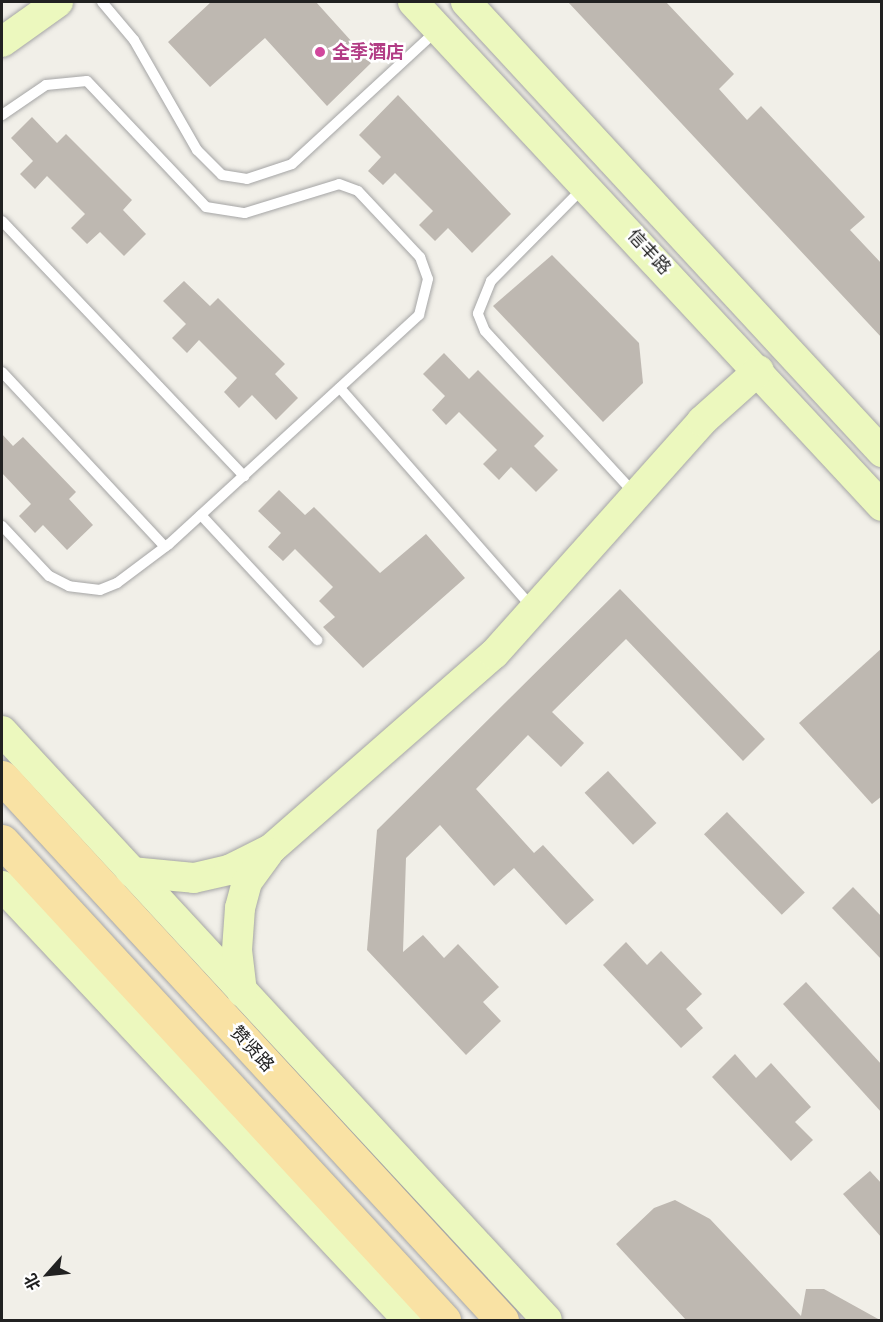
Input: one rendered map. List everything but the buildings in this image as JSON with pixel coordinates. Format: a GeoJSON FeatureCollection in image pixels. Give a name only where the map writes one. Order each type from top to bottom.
{"type":"FeatureCollection","features":[{"type":"Feature","properties":{"kind":"main road","name":"赞贤路"},"geometry":{"type":"LineString","coordinates":[[2,777],[502,1320]]}},
{"type":"Feature","properties":{"kind":"main road"},"geometry":{"type":"LineString","coordinates":[[2,841],[444,1320]]}},
{"type":"Feature","properties":{"kind":"street"},"geometry":{"type":"LineString","coordinates":[[2,42],[58,2]]}},
{"type":"Feature","properties":{"kind":"street","name":"信丰路"},"geometry":{"type":"LineString","coordinates":[[413,2],[759,370],[882,506]]}},
{"type":"Feature","properties":{"kind":"street","name":"信丰路"},"geometry":{"type":"LineString","coordinates":[[466,2],[882,452]]}},
{"type":"Feature","properties":{"kind":"street"},"geometry":{"type":"LineString","coordinates":[[242,992],[237,950],[240,908],[247,882],[271,849],[494,654],[702,421],[759,370]]}},
{"type":"Feature","properties":{"kind":"street"},"geometry":{"type":"LineString","coordinates":[[2,731],[547,1320]]}},
{"type":"Feature","properties":{"kind":"street"},"geometry":{"type":"LineString","coordinates":[[131,872],[194,878],[229,870],[271,849]]}},
{"type":"Feature","properties":{"kind":"street"},"geometry":{"type":"LineString","coordinates":[[2,886],[408,1320]]}},
{"type":"Feature","properties":{"kind":"lane"},"geometry":{"type":"LineString","coordinates":[[102,2],[134,40],[197,150],[222,175],[247,179],[292,164],[438,29]]}},
{"type":"Feature","properties":{"kind":"lane"},"geometry":{"type":"LineString","coordinates":[[2,115],[46,85],[87,81],[206,207],[245,213],[327,186],[339,184],[358,190],[420,257],[428,279],[419,315],[165,547],[100,591],[69,586],[50,576],[2,526]]}},
{"type":"Feature","properties":{"kind":"lane"},"geometry":{"type":"LineString","coordinates":[[585,185],[491,281],[478,314],[485,331],[636,495]]}},
{"type":"Feature","properties":{"kind":"lane"},"geometry":{"type":"LineString","coordinates":[[2,221],[243,476]]}},
{"type":"Feature","properties":{"kind":"lane"},"geometry":{"type":"LineString","coordinates":[[2,372],[165,547]]}},
{"type":"Feature","properties":{"kind":"lane"},"geometry":{"type":"LineString","coordinates":[[340,388],[534,609]]}},
{"type":"Feature","properties":{"kind":"lane"},"geometry":{"type":"LineString","coordinates":[[201,515],[317,640]]}},
{"type":"Feature","properties":{"kind":"place","name":"全季酒店"},"geometry":{"type":"Point","coordinates":[320,52]}}]}
